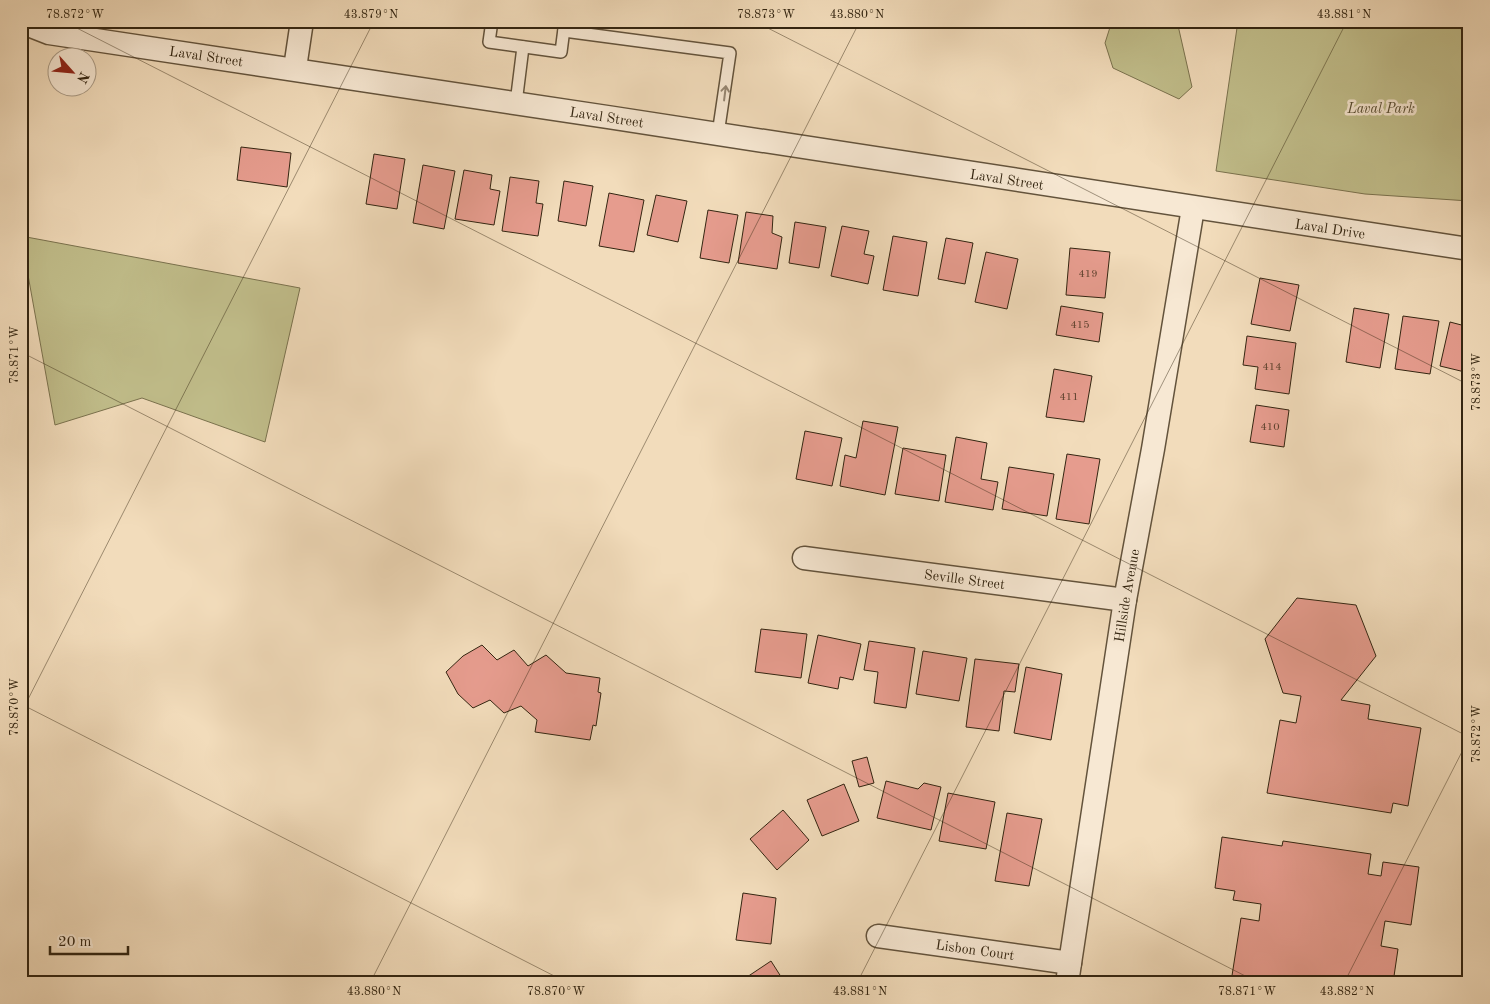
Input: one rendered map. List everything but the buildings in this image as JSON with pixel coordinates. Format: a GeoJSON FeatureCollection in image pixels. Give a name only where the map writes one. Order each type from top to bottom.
{"type":"FeatureCollection","features":[{"type":"Feature","properties":{"kind":"street"},"geometry":{"type":"LineString","coordinates":[[295,68],[302,21]]}},
{"type":"Feature","properties":{"kind":"street","name":"Laval Street"},"geometry":{"type":"LineString","coordinates":[[21,22],[49,33],[295,68],[1193,208]]}},
{"type":"Feature","properties":{"kind":"street","name":"Laval Drive"},"geometry":{"type":"LineString","coordinates":[[1193,208],[1469,249]]}},
{"type":"Feature","properties":{"kind":"street","name":"Hillside Avenue"},"geometry":{"type":"LineString","coordinates":[[1068,973],[1125,600],[1153,449],[1193,208]]}},
{"type":"Feature","properties":{"kind":"street","name":"Seville Street"},"geometry":{"type":"LineString","coordinates":[[804,558],[1125,600]]}},
{"type":"Feature","properties":{"kind":"street","name":"Lisbon Court"},"geometry":{"type":"LineString","coordinates":[[878,936],[1068,973]]}},
{"type":"Feature","properties":{"kind":"lane"},"geometry":{"type":"LineString","coordinates":[[492,21],[489,42],[561,52],[565,26],[730,52],[718,134]]}},
{"type":"Feature","properties":{"kind":"lane"},"geometry":{"type":"LineString","coordinates":[[516,103],[523,47]]}},
{"type":"Feature","properties":{"kind":"green space"},"geometry":{"type":"Polygon","coordinates":[[[1112,21],[1177,21],[1192,87],[1179,99],[1113,68],[1105,43],[1112,21]]]}},
{"type":"Feature","properties":{"kind":"green space","name":"Laval Park"},"geometry":{"type":"Polygon","coordinates":[[[1238,21],[1469,21],[1469,201],[1365,194],[1216,171],[1238,21]]]}},
{"type":"Feature","properties":{"kind":"green space"},"geometry":{"type":"Polygon","coordinates":[[[21,236],[300,288],[265,442],[142,398],[55,425],[21,236]]]}}]}
